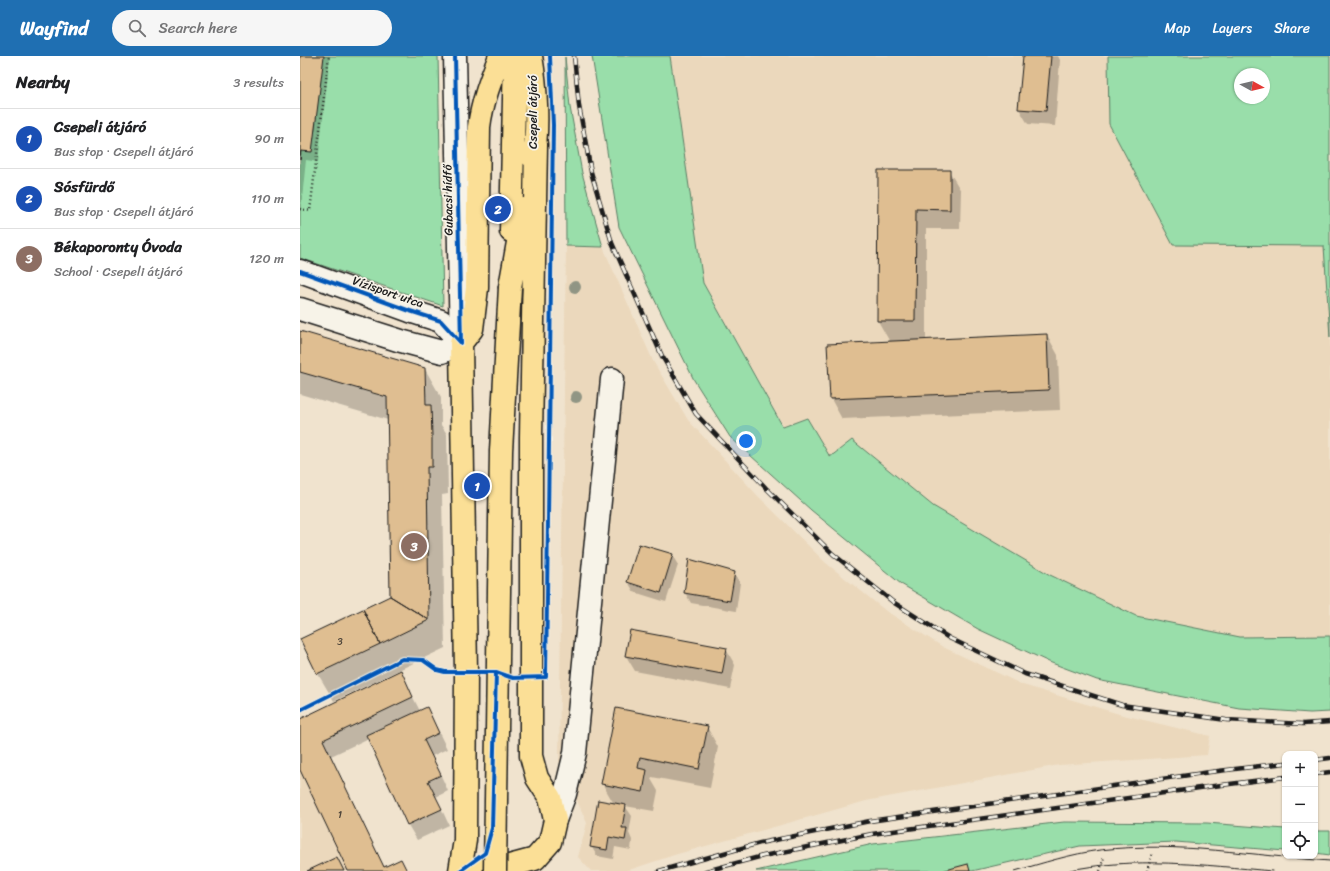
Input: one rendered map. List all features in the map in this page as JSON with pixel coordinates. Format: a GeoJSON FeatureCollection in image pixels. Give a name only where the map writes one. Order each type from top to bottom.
{"type":"FeatureCollection","features":[{"type":"Feature","properties":{"kind":"main road"},"geometry":{"type":"LineString","coordinates":[[500,56],[481,110],[479,127],[477,288],[472,329],[461,343],[466,672],[465,840],[460,871],[509,866],[535,859],[550,842],[555,820],[550,798],[536,778],[532,756],[531,445],[536,144]]}},
{"type":"Feature","properties":{"kind":"main road","name":"Csepeli átjáró"},"geometry":{"type":"LineString","coordinates":[[495,871],[501,451],[510,287],[515,56]]}},
{"type":"Feature","properties":{"kind":"main road","name":"Csepeli átjáró"},"geometry":{"type":"LineString","coordinates":[[510,287],[536,144],[534,75],[531,56]]}},
{"type":"Feature","properties":{"kind":"street","name":"Gubacsi hídfő"},"geometry":{"type":"LineString","coordinates":[[455,56],[461,343]]}},
{"type":"Feature","properties":{"kind":"street","name":"Vízisport utca"},"geometry":{"type":"LineString","coordinates":[[300,271],[441,321],[461,343]]}},
{"type":"Feature","properties":{"kind":"street"},"geometry":{"type":"LineString","coordinates":[[300,309],[401,342],[442,352],[461,343]]}},
{"type":"Feature","properties":{"kind":"street","name":"Vízisport utca"},"geometry":{"type":"LineString","coordinates":[[401,342],[410,311]]}},
{"type":"Feature","properties":{"kind":"street"},"geometry":{"type":"LineString","coordinates":[[555,820],[565,794],[575,753],[612,379]]}},
{"type":"Feature","properties":{"kind":"path"},"geometry":{"type":"LineString","coordinates":[[300,209],[310,210],[329,56]]}},
{"type":"Feature","properties":{"kind":"path"},"geometry":{"type":"LineString","coordinates":[[1146,871],[1152,854]]}},
{"type":"Feature","properties":{"kind":"path"},"geometry":{"type":"LineString","coordinates":[[1100,871],[1104,857]]}},
{"type":"Feature","properties":{"kind":"shaded area"},"geometry":{"type":"Polygon","coordinates":[[[670,56],[1313,56],[1330,337],[1330,636],[1240,637],[1136,616],[1050,575],[933,506],[852,440],[830,457],[807,418],[784,427],[703,283],[670,56]]]}},
{"type":"Feature","properties":{"kind":"shaded area"},"geometry":{"type":"Polygon","coordinates":[[[566,246],[603,247],[653,361],[688,420],[758,496],[826,563],[886,611],[943,647],[1023,685],[1119,714],[1210,736],[1207,755],[1059,765],[866,801],[674,855],[626,871],[591,871],[578,857],[587,823],[559,761],[566,246]]]}},
{"type":"Feature","properties":{"kind":"shaded area"},"geometry":{"type":"Polygon","coordinates":[[[401,670],[413,697],[323,740],[384,867],[401,859],[407,871],[300,871],[300,719],[401,670]]]}},
{"type":"Feature","properties":{"kind":"green space"},"geometry":{"type":"Polygon","coordinates":[[[300,56],[438,56],[443,306],[300,258],[300,56]]]}},
{"type":"Feature","properties":{"kind":"green space"},"geometry":{"type":"Polygon","coordinates":[[[592,56],[670,56],[703,283],[783,427],[807,418],[830,457],[852,440],[933,506],[1050,575],[1136,616],[1240,637],[1330,636],[1330,712],[1310,713],[1239,708],[1097,680],[1049,662],[978,629],[901,584],[811,510],[730,437],[694,380],[619,227],[592,56]]]}},
{"type":"Feature","properties":{"kind":"green space"},"geometry":{"type":"Polygon","coordinates":[[[1108,56],[1330,56],[1330,337],[1324,246],[1173,245],[1109,124],[1108,56]]]}},
{"type":"Feature","properties":{"kind":"green space"},"geometry":{"type":"Polygon","coordinates":[[[565,57],[570,107],[582,173],[603,247],[566,246],[565,57]]]}},
{"type":"Feature","properties":{"kind":"green space"},"geometry":{"type":"Polygon","coordinates":[[[1064,822],[1207,823],[1282,829],[1282,851],[1176,842],[1080,846],[972,871],[756,871],[873,844],[1064,822]]]}},
{"type":"Feature","properties":{"kind":"green space"},"geometry":{"type":"Polygon","coordinates":[[[1318,831],[1330,831],[1330,855],[1318,853],[1318,831]]]}},
{"type":"Feature","properties":{"kind":"building"},"geometry":{"type":"Polygon","coordinates":[[[300,56],[324,56],[312,152],[301,151],[300,160],[300,56]]]}},
{"type":"Feature","properties":{"kind":"building"},"geometry":{"type":"Polygon","coordinates":[[[1023,56],[1051,56],[1046,111],[1018,109],[1023,56]]]}},
{"type":"Feature","properties":{"kind":"building"},"geometry":{"type":"Polygon","coordinates":[[[878,170],[950,170],[950,210],[916,209],[915,321],[877,321],[878,170]]]}},
{"type":"Feature","properties":{"kind":"building"},"geometry":{"type":"Polygon","coordinates":[[[300,331],[425,368],[426,405],[431,405],[432,436],[432,467],[427,467],[429,620],[390,596],[387,397],[300,372],[300,331]]]}},
{"type":"Feature","properties":{"kind":"building"},"geometry":{"type":"Polygon","coordinates":[[[1047,334],[1049,390],[830,399],[827,344],[1047,334]]]}},
{"type":"Feature","properties":{"kind":"building"},"geometry":{"type":"Polygon","coordinates":[[[639,544],[673,554],[661,593],[627,582],[639,544]]]}},
{"type":"Feature","properties":{"kind":"building"},"geometry":{"type":"Polygon","coordinates":[[[689,559],[735,572],[730,601],[684,593],[689,559]]]}},
{"type":"Feature","properties":{"kind":"building"},"geometry":{"type":"Polygon","coordinates":[[[390,596],[429,620],[380,644],[363,609],[390,596]]]}},
{"type":"Feature","properties":{"kind":"building"},"geometry":{"type":"Polygon","coordinates":[[[363,609],[380,644],[317,674],[300,639],[363,609]]]}},
{"type":"Feature","properties":{"kind":"building"},"geometry":{"type":"Polygon","coordinates":[[[630,630],[727,648],[722,674],[625,656],[630,630]]]}},
{"type":"Feature","properties":{"kind":"building"},"geometry":{"type":"Polygon","coordinates":[[[401,670],[413,697],[323,740],[384,867],[401,859],[407,871],[348,871],[300,770],[300,719],[401,670]]]}},
{"type":"Feature","properties":{"kind":"building"},"geometry":{"type":"Polygon","coordinates":[[[427,707],[439,733],[424,740],[441,775],[428,781],[442,809],[407,825],[366,735],[427,707]]]}},
{"type":"Feature","properties":{"kind":"building"},"geometry":{"type":"Polygon","coordinates":[[[616,708],[708,726],[699,769],[640,757],[638,768],[647,770],[643,792],[601,784],[616,708]]]}},
{"type":"Feature","properties":{"kind":"building"},"geometry":{"type":"Polygon","coordinates":[[[598,800],[626,805],[622,828],[627,828],[625,840],[609,837],[607,850],[590,847],[598,800]]]}},
{"type":"Feature","properties":{"kind":"building"},"geometry":{"type":"Polygon","coordinates":[[[337,857],[344,871],[307,871],[337,857]]]}},
{"type":"Feature","properties":{"kind":"building"},"geometry":{"type":"Polygon","coordinates":[[[968,864],[970,871],[942,871],[968,864]]]}},
{"type":"Feature","properties":{"kind":"tram line"},"geometry":{"type":"LineString","coordinates":[[1015,871],[1057,859],[1100,850],[1158,847],[1215,850],[1330,861]]}},
{"type":"Feature","properties":{"kind":"tram line"},"geometry":{"type":"LineString","coordinates":[[1066,871],[1092,866],[1143,863],[1194,864],[1272,871]]}},
{"type":"Feature","properties":{"kind":"railway"},"geometry":{"type":"LineString","coordinates":[[574,56],[579,106],[591,172],[612,243],[662,356],[696,414],[766,488],[833,554],[893,602],[949,638],[1025,674],[1122,705],[1226,720],[1303,724],[1330,722]]}},
{"type":"Feature","properties":{"kind":"railway"},"geometry":{"type":"LineString","coordinates":[[1318,760],[1330,758]]}},
{"type":"Feature","properties":{"kind":"railway"},"geometry":{"type":"LineString","coordinates":[[659,871],[760,843],[870,821],[1210,772],[1282,763]]}},
{"type":"Feature","properties":{"kind":"railway"},"geometry":{"type":"LineString","coordinates":[[1318,774],[1330,772]]}},
{"type":"Feature","properties":{"kind":"railway"},"geometry":{"type":"LineString","coordinates":[[706,871],[763,856],[872,834],[1282,777]]}},
{"type":"Feature","properties":{"kind":"cycle path"},"geometry":{"type":"LineString","coordinates":[[455,56],[461,343]]}},
{"type":"Feature","properties":{"kind":"cycle path"},"geometry":{"type":"LineString","coordinates":[[300,710],[402,659],[423,660],[437,670],[445,672],[496,672],[513,678],[546,677],[553,125],[550,56]]}},
{"type":"Feature","properties":{"kind":"cycle path"},"geometry":{"type":"LineString","coordinates":[[300,271],[441,321],[461,343]]}},
{"type":"Feature","properties":{"kind":"cycle path"},"geometry":{"type":"LineString","coordinates":[[460,871],[485,853],[492,828],[496,672]]}},
{"type":"Feature","properties":{"kind":"place","name":"Sósfürdő"},"geometry":{"type":"Point","coordinates":[498,209]}},
{"type":"Feature","properties":{"kind":"place","name":"Csepeli átjáró"},"geometry":{"type":"Point","coordinates":[477,486]}},
{"type":"Feature","properties":{"kind":"place","name":"Békaporonty Óvoda"},"geometry":{"type":"Point","coordinates":[414,546]}}]}
